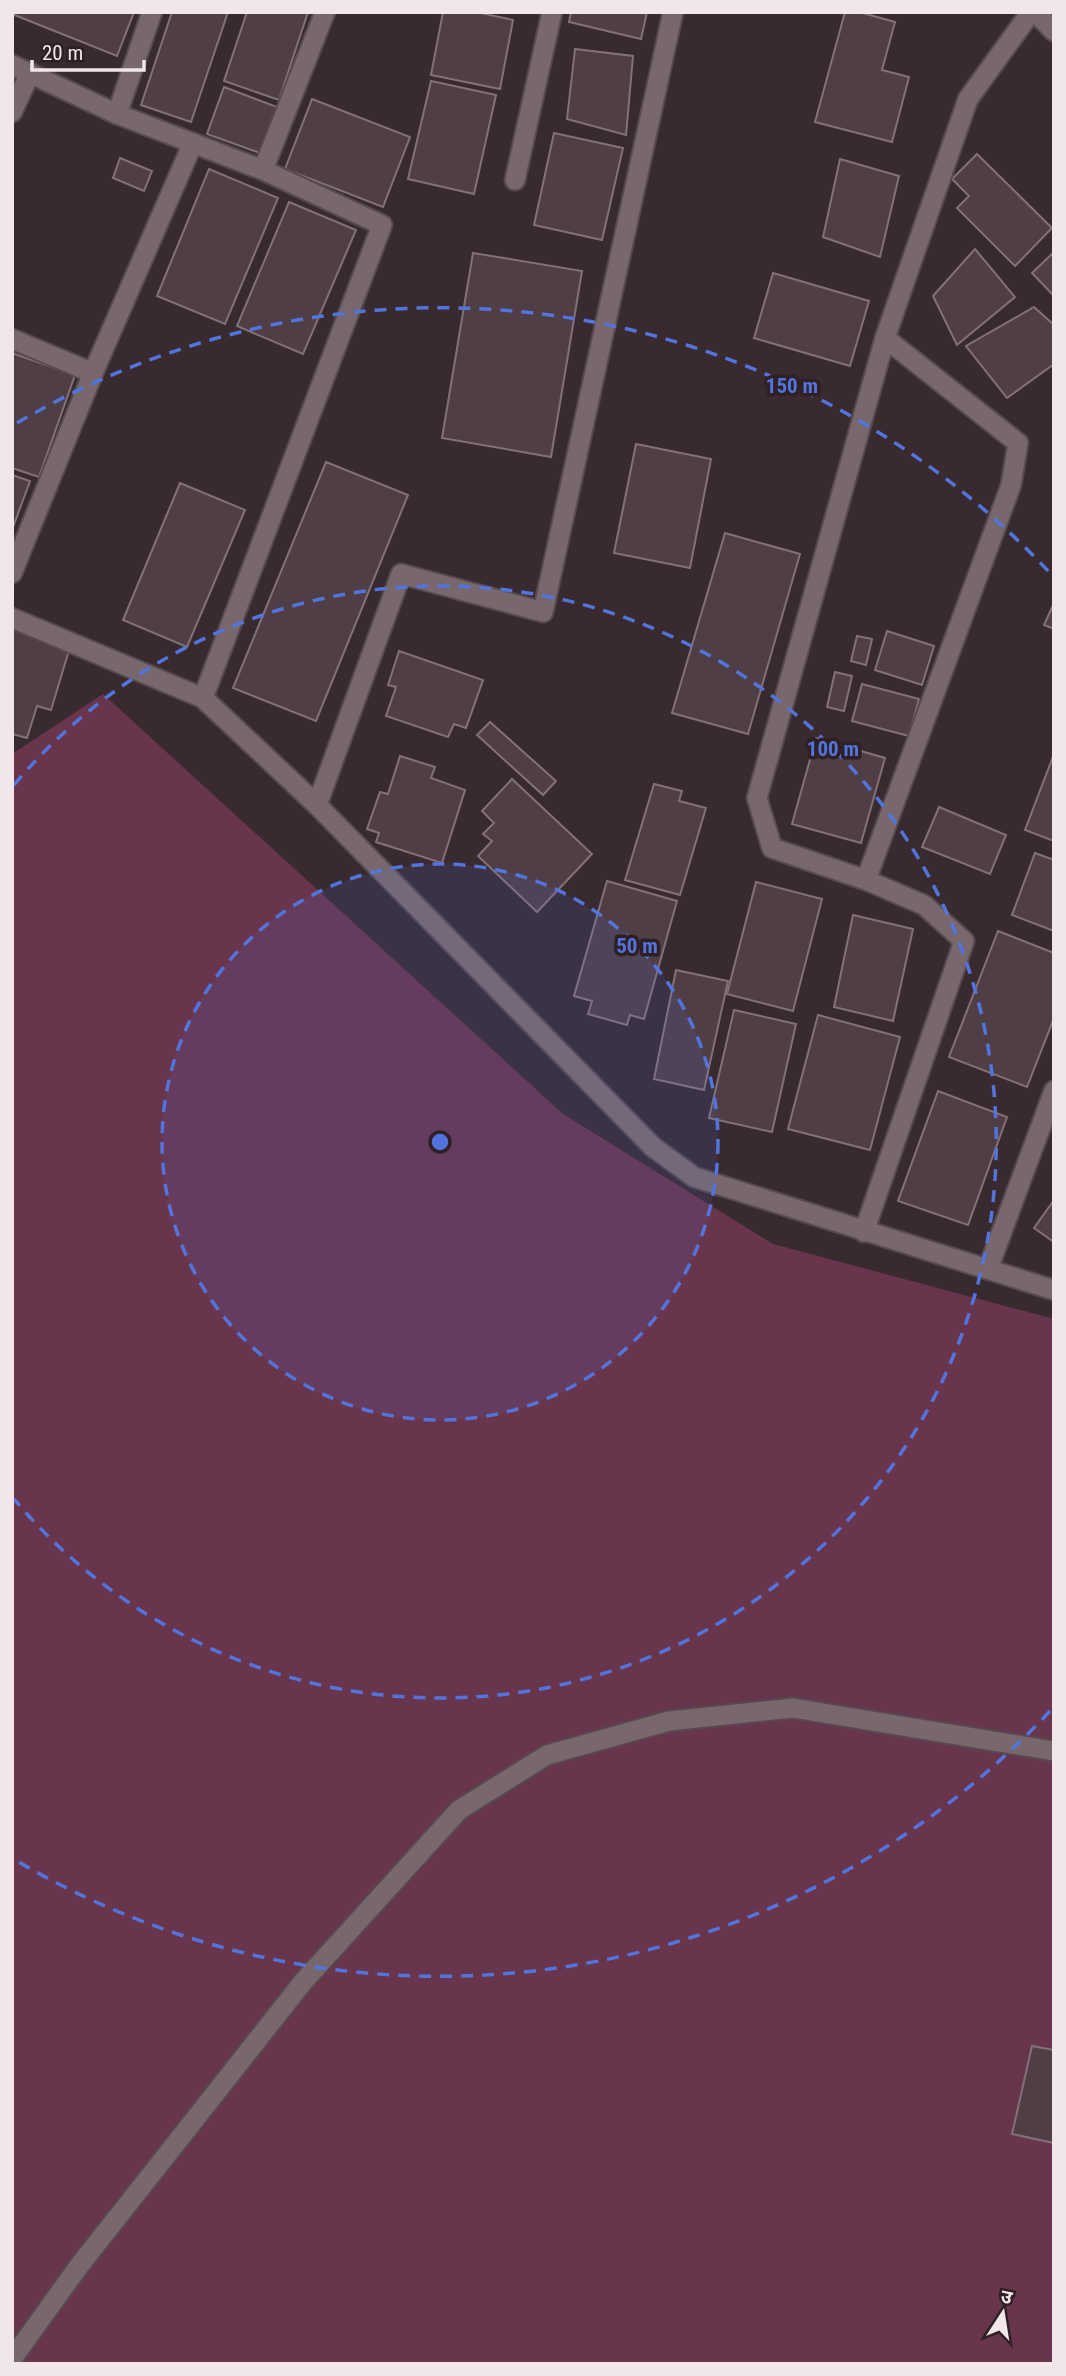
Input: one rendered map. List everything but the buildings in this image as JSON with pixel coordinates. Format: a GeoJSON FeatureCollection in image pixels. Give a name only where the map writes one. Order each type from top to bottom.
{"type":"FeatureCollection","features":[{"type":"Feature","properties":{"kind":"street"},"geometry":{"type":"LineString","coordinates":[[117,114],[152,12]]}},
{"type":"Feature","properties":{"kind":"street"},"geometry":{"type":"LineString","coordinates":[[263,170],[325,12]]}},
{"type":"Feature","properties":{"kind":"street"},"geometry":{"type":"LineString","coordinates":[[515,180],[552,12]]}},
{"type":"Feature","properties":{"kind":"street"},"geometry":{"type":"LineString","coordinates":[[317,805],[401,574],[543,612],[673,12]]}},
{"type":"Feature","properties":{"kind":"street"},"geometry":{"type":"LineString","coordinates":[[864,1232],[964,941],[924,905],[866,880],[772,848],[757,798],[885,338],[968,99],[1033,12],[1054,31]]}},
{"type":"Feature","properties":{"kind":"street"},"geometry":{"type":"LineString","coordinates":[[12,112],[21,69],[117,114],[263,170],[383,225],[203,698]]}},
{"type":"Feature","properties":{"kind":"street"},"geometry":{"type":"LineString","coordinates":[[12,573],[93,373],[193,143]]}},
{"type":"Feature","properties":{"kind":"street"},"geometry":{"type":"LineString","coordinates":[[866,880],[1011,485],[1018,443],[885,338]]}},
{"type":"Feature","properties":{"kind":"street"},"geometry":{"type":"LineString","coordinates":[[12,339],[93,373]]}},
{"type":"Feature","properties":{"kind":"street"},"geometry":{"type":"LineString","coordinates":[[12,618],[203,698],[317,805],[653,1147],[694,1177],[1054,1290]]}},
{"type":"Feature","properties":{"kind":"street"},"geometry":{"type":"LineString","coordinates":[[988,1269],[1049,1117],[1054,1091]]}},
{"type":"Feature","properties":{"kind":"street"},"geometry":{"type":"LineString","coordinates":[[12,2359],[79,2266],[303,1982],[459,1811],[547,1755],[669,1721],[793,1708],[1054,1751]]}},
{"type":"Feature","properties":{"kind":"shaded area"},"geometry":{"type":"Polygon","coordinates":[[[103,694],[563,1114],[773,1244],[1054,1319],[1054,2364],[12,2364],[12,754],[103,694]]]}}]}
